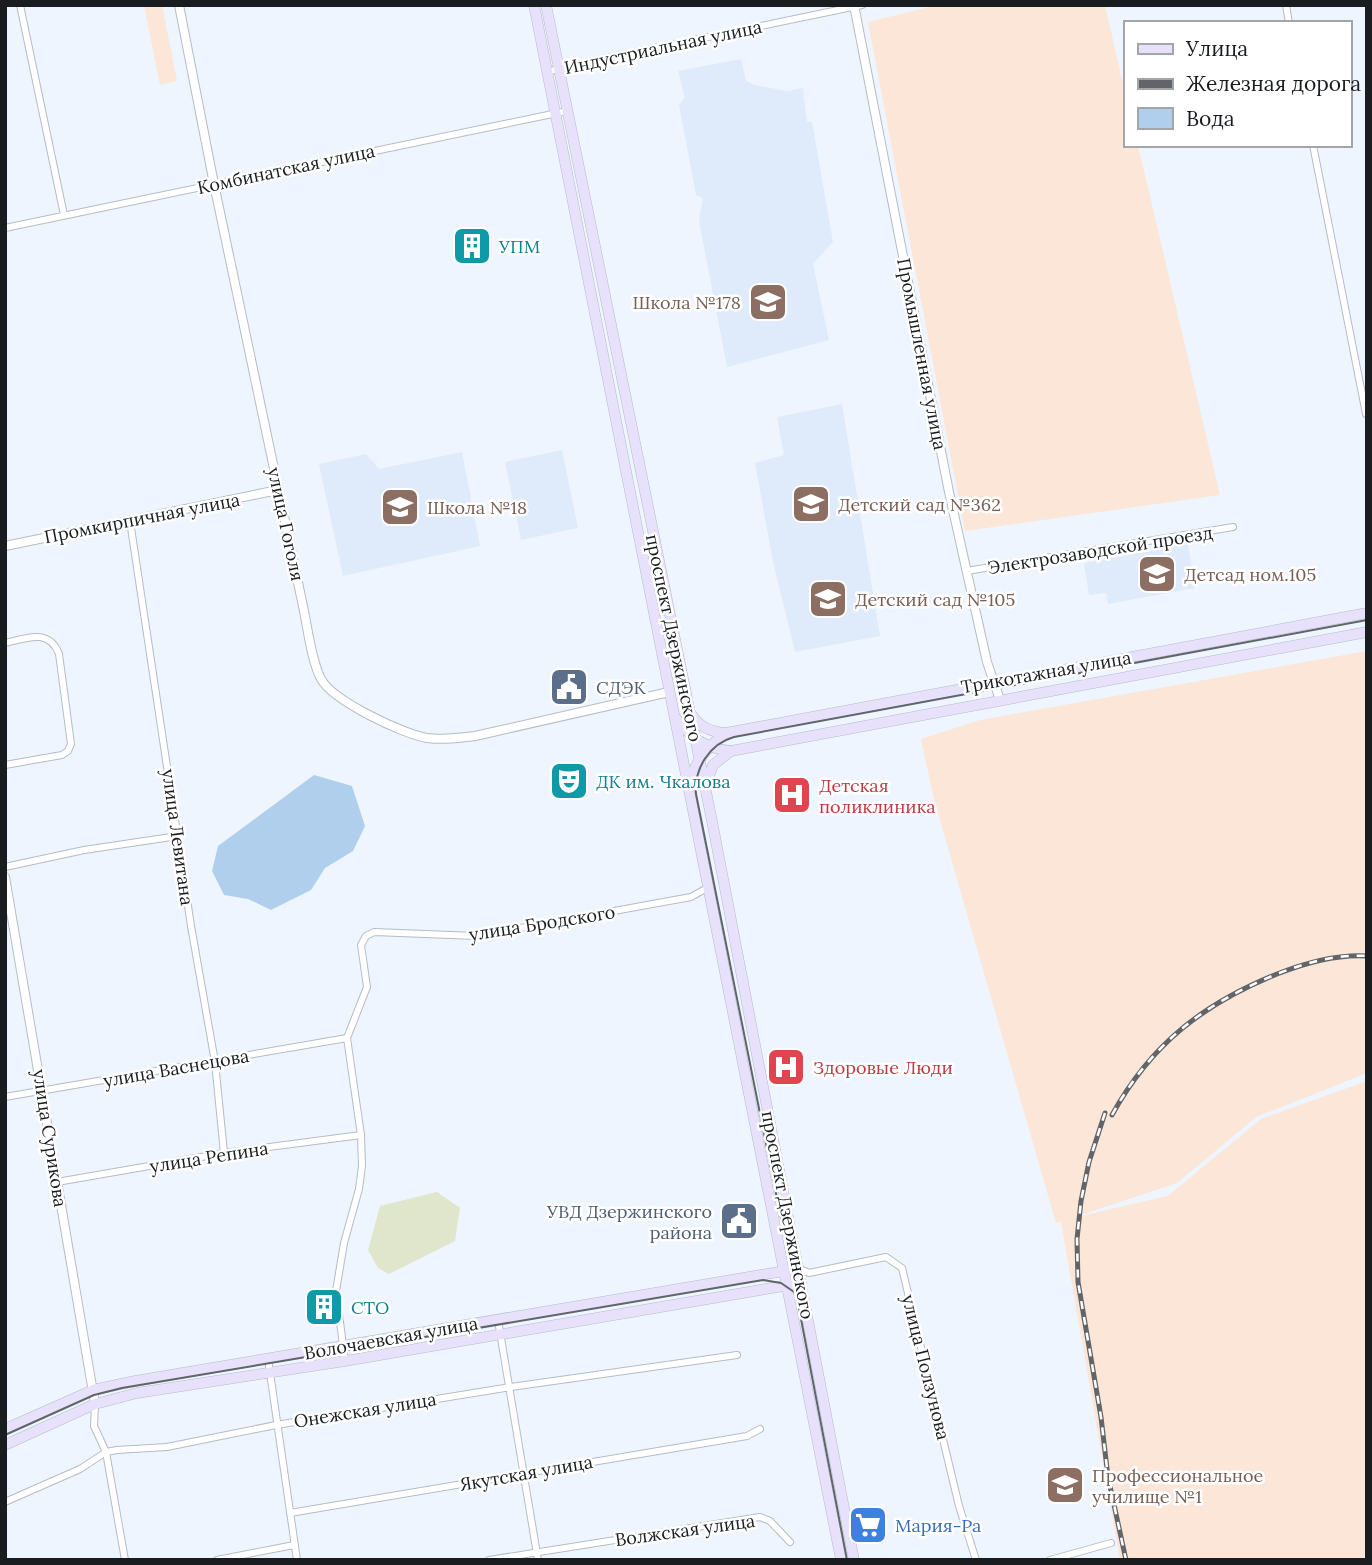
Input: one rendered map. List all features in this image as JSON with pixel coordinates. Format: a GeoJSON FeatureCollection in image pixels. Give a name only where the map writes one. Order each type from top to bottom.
{"type":"FeatureCollection","features":[{"type":"Feature","properties":{"kind":"main road","name":"проспект Дзержинского"},"geometry":{"type":"LineString","coordinates":[[534,5],[841,1560]]}},
{"type":"Feature","properties":{"kind":"main road","name":"проспект Дзержинского"},"geometry":{"type":"LineString","coordinates":[[546,5],[705,788],[853,1560]]}},
{"type":"Feature","properties":{"kind":"main road","name":"Трикотажная улица"},"geometry":{"type":"LineString","coordinates":[[726,733],[1367,613]]}},
{"type":"Feature","properties":{"kind":"main road","name":"Трикотажная улица"},"geometry":{"type":"LineString","coordinates":[[731,751],[1367,632]]}},
{"type":"Feature","properties":{"kind":"main road"},"geometry":{"type":"LineString","coordinates":[[688,708],[696,721],[709,730],[726,733]]}},
{"type":"Feature","properties":{"kind":"main road"},"geometry":{"type":"LineString","coordinates":[[673,713],[695,738],[709,747],[731,751]]}},
{"type":"Feature","properties":{"kind":"main road"},"geometry":{"type":"LineString","coordinates":[[689,795],[693,771],[699,760],[709,747],[726,733]]}},
{"type":"Feature","properties":{"kind":"main road"},"geometry":{"type":"LineString","coordinates":[[705,788],[713,765],[731,751]]}},
{"type":"Feature","properties":{"kind":"main road","name":"Волочаевская улица"},"geometry":{"type":"LineString","coordinates":[[5,1429],[135,1381],[798,1268]]}},
{"type":"Feature","properties":{"kind":"main road","name":"Волочаевская улица"},"geometry":{"type":"LineString","coordinates":[[5,1445],[94,1398],[345,1361],[801,1283]]}},
{"type":"Feature","properties":{"kind":"street"},"geometry":{"type":"LineString","coordinates":[[20,5],[64,215]]}},
{"type":"Feature","properties":{"kind":"street","name":"улица Гоголя"},"geometry":{"type":"LineString","coordinates":[[179,5],[278,491],[319,676],[327,689],[364,713],[424,737],[443,739],[475,736],[668,692]]}},
{"type":"Feature","properties":{"kind":"street","name":"Индустриальная улица"},"geometry":{"type":"LineString","coordinates":[[546,72],[857,6]]}},
{"type":"Feature","properties":{"kind":"street","name":"Промышленная улица"},"geometry":{"type":"LineString","coordinates":[[857,6],[967,571],[992,682],[1000,699]]}},
{"type":"Feature","properties":{"kind":"street","name":"Комбинатская улица"},"geometry":{"type":"LineString","coordinates":[[5,228],[567,111]]}},
{"type":"Feature","properties":{"kind":"street"},"geometry":{"type":"LineString","coordinates":[[1313,147],[1366,414]]}},
{"type":"Feature","properties":{"kind":"street","name":"Промкирпичная улица"},"geometry":{"type":"LineString","coordinates":[[5,546],[278,491]]}},
{"type":"Feature","properties":{"kind":"street","name":"улица Левитана"},"geometry":{"type":"LineString","coordinates":[[130,521],[191,926],[215,1062],[224,1153]]}},
{"type":"Feature","properties":{"kind":"street","name":"Электрозаводской проезд"},"geometry":{"type":"LineString","coordinates":[[967,571],[1233,527]]}},
{"type":"Feature","properties":{"kind":"street"},"geometry":{"type":"LineString","coordinates":[[5,643],[40,637],[53,641],[59,654],[71,744],[68,751],[62,755],[5,765]]}},
{"type":"Feature","properties":{"kind":"street"},"geometry":{"type":"LineString","coordinates":[[5,867],[85,850],[178,836]]}},
{"type":"Feature","properties":{"kind":"street","name":"улица Сурикова"},"geometry":{"type":"LineString","coordinates":[[5,877],[94,1398]]}},
{"type":"Feature","properties":{"kind":"street","name":"улица Бродского"},"geometry":{"type":"LineString","coordinates":[[347,1038],[367,987],[361,945],[366,936],[374,932],[475,936],[691,897],[707,888]]}},
{"type":"Feature","properties":{"kind":"street"},"geometry":{"type":"LineString","coordinates":[[345,1361],[336,1291],[362,1166],[361,1135],[347,1038]]}},
{"type":"Feature","properties":{"kind":"street","name":"улица Васнецова"},"geometry":{"type":"LineString","coordinates":[[5,1097],[347,1038]]}},
{"type":"Feature","properties":{"kind":"street","name":"улица Репина"},"geometry":{"type":"LineString","coordinates":[[58,1182],[224,1153],[361,1135]]}},
{"type":"Feature","properties":{"kind":"street","name":"улица Ползунова"},"geometry":{"type":"LineString","coordinates":[[809,1273],[886,1257],[902,1268],[959,1506],[976,1560]]}},
{"type":"Feature","properties":{"kind":"street"},"geometry":{"type":"LineString","coordinates":[[798,1268],[809,1273],[801,1283]]}},
{"type":"Feature","properties":{"kind":"street"},"geometry":{"type":"LineString","coordinates":[[498,1320],[538,1560]]}},
{"type":"Feature","properties":{"kind":"street","name":"Онежская улица"},"geometry":{"type":"LineString","coordinates":[[5,1502],[80,1469],[106,1452],[167,1447],[276,1425],[511,1387],[737,1355]]}},
{"type":"Feature","properties":{"kind":"street"},"geometry":{"type":"LineString","coordinates":[[268,1359],[297,1560]]}},
{"type":"Feature","properties":{"kind":"street"},"geometry":{"type":"LineString","coordinates":[[94,1398],[94,1426],[106,1452],[125,1560]]}},
{"type":"Feature","properties":{"kind":"street","name":"Якутская улица"},"geometry":{"type":"LineString","coordinates":[[289,1513],[747,1436],[760,1429]]}},
{"type":"Feature","properties":{"kind":"street","name":"Волжская улица"},"geometry":{"type":"LineString","coordinates":[[489,1560],[760,1517],[770,1521],[790,1542]]}},
{"type":"Feature","properties":{"kind":"street"},"geometry":{"type":"LineString","coordinates":[[1050,1560],[1111,1543]]}},
{"type":"Feature","properties":{"kind":"street"},"geometry":{"type":"LineString","coordinates":[[216,1560],[294,1545]]}},
{"type":"Feature","properties":{"kind":"shaded area"},"geometry":{"type":"Polygon","coordinates":[[[144,5],[162,5],[177,81],[160,85],[144,5]]]}},
{"type":"Feature","properties":{"kind":"shaded area"},"geometry":{"type":"Polygon","coordinates":[[[938,5],[1105,5],[1124,89],[1124,147],[1138,147],[1220,495],[965,531],[868,22],[938,5]]]}},
{"type":"Feature","properties":{"kind":"shaded area"},"geometry":{"type":"Polygon","coordinates":[[[741,59],[746,81],[787,91],[803,88],[807,122],[812,122],[833,242],[813,264],[829,340],[727,367],[699,221],[703,198],[696,195],[679,105],[685,98],[678,71],[741,59]]]}},
{"type":"Feature","properties":{"kind":"shaded area"},"geometry":{"type":"Polygon","coordinates":[[[842,404],[880,636],[795,652],[773,562],[755,463],[784,455],[777,417],[842,404]]]}},
{"type":"Feature","properties":{"kind":"shaded area"},"geometry":{"type":"Polygon","coordinates":[[[562,450],[578,528],[521,540],[505,462],[562,450]]]}},
{"type":"Feature","properties":{"kind":"shaded area","name":"Школа №18"},"geometry":{"type":"Polygon","coordinates":[[[462,452],[480,546],[343,576],[319,464],[366,454],[379,469],[462,452]]]}},
{"type":"Feature","properties":{"kind":"shaded area"},"geometry":{"type":"Polygon","coordinates":[[[1188,544],[1195,588],[1108,604],[1106,593],[1089,595],[1084,563],[1188,544]]]}},
{"type":"Feature","properties":{"kind":"shaded area"},"geometry":{"type":"Polygon","coordinates":[[[1367,651],[1367,1073],[1256,1117],[1177,1183],[1072,1218],[1168,1196],[1261,1119],[1367,1081],[1367,1560],[1120,1560],[1061,1222],[1056,1223],[934,799],[921,739],[980,720],[1367,651]]]}},
{"type":"Feature","properties":{"kind":"green space"},"geometry":{"type":"Polygon","coordinates":[[[437,1192],[460,1208],[455,1241],[389,1274],[378,1268],[368,1250],[380,1206],[437,1192]]]}},
{"type":"Feature","properties":{"kind":"water"},"geometry":{"type":"Polygon","coordinates":[[[314,775],[352,786],[365,826],[353,851],[325,868],[311,890],[271,910],[248,899],[224,895],[212,871],[218,846],[314,775]]]}},
{"type":"Feature","properties":{"kind":"tram line"},"geometry":{"type":"LineString","coordinates":[[847,1560],[696,794],[698,776],[705,759],[717,745],[734,737],[1367,620]]}},
{"type":"Feature","properties":{"kind":"tram line"},"geometry":{"type":"LineString","coordinates":[[5,1435],[94,1395],[122,1388],[763,1280],[781,1283],[797,1294]]}},
{"type":"Feature","properties":{"kind":"railway"},"geometry":{"type":"LineString","coordinates":[[1112,1115],[1127,1090],[1162,1047],[1181,1029],[1225,999],[1299,966],[1332,958],[1367,956]]}},
{"type":"Feature","properties":{"kind":"railway"},"geometry":{"type":"LineString","coordinates":[[1105,1113],[1089,1162],[1081,1201],[1077,1239],[1078,1282],[1101,1417],[1108,1477],[1126,1560]]}},
{"type":"Feature","properties":{"kind":"place","name":"УПМ"},"geometry":{"type":"Point","coordinates":[472,246]}},
{"type":"Feature","properties":{"kind":"place","name":"Школа №178"},"geometry":{"type":"Point","coordinates":[768,302]}},
{"type":"Feature","properties":{"kind":"place","name":"Детский сад №362"},"geometry":{"type":"Point","coordinates":[811,504]}},
{"type":"Feature","properties":{"kind":"place","name":"Школа №18"},"geometry":{"type":"Point","coordinates":[400,507]}},
{"type":"Feature","properties":{"kind":"place","name":"Детсад ном.105"},"geometry":{"type":"Point","coordinates":[1157,574]}},
{"type":"Feature","properties":{"kind":"place","name":"Детский сад №105"},"geometry":{"type":"Point","coordinates":[828,599]}},
{"type":"Feature","properties":{"kind":"place","name":"СДЭК"},"geometry":{"type":"Point","coordinates":[569,687]}},
{"type":"Feature","properties":{"kind":"place","name":"ДК им. Чкалова"},"geometry":{"type":"Point","coordinates":[569,781]}},
{"type":"Feature","properties":{"kind":"place","name":"Детская поликлиника"},"geometry":{"type":"Point","coordinates":[792,795]}},
{"type":"Feature","properties":{"kind":"place","name":"Здоровые Люди"},"geometry":{"type":"Point","coordinates":[786,1067]}},
{"type":"Feature","properties":{"kind":"place","name":"УВД Дзержинского района"},"geometry":{"type":"Point","coordinates":[739,1221]}},
{"type":"Feature","properties":{"kind":"place","name":"СТО"},"geometry":{"type":"Point","coordinates":[324,1307]}},
{"type":"Feature","properties":{"kind":"place","name":"Профессиональное училище №1"},"geometry":{"type":"Point","coordinates":[1065,1485]}},
{"type":"Feature","properties":{"kind":"place","name":"Мария-Ра"},"geometry":{"type":"Point","coordinates":[868,1525]}}]}
